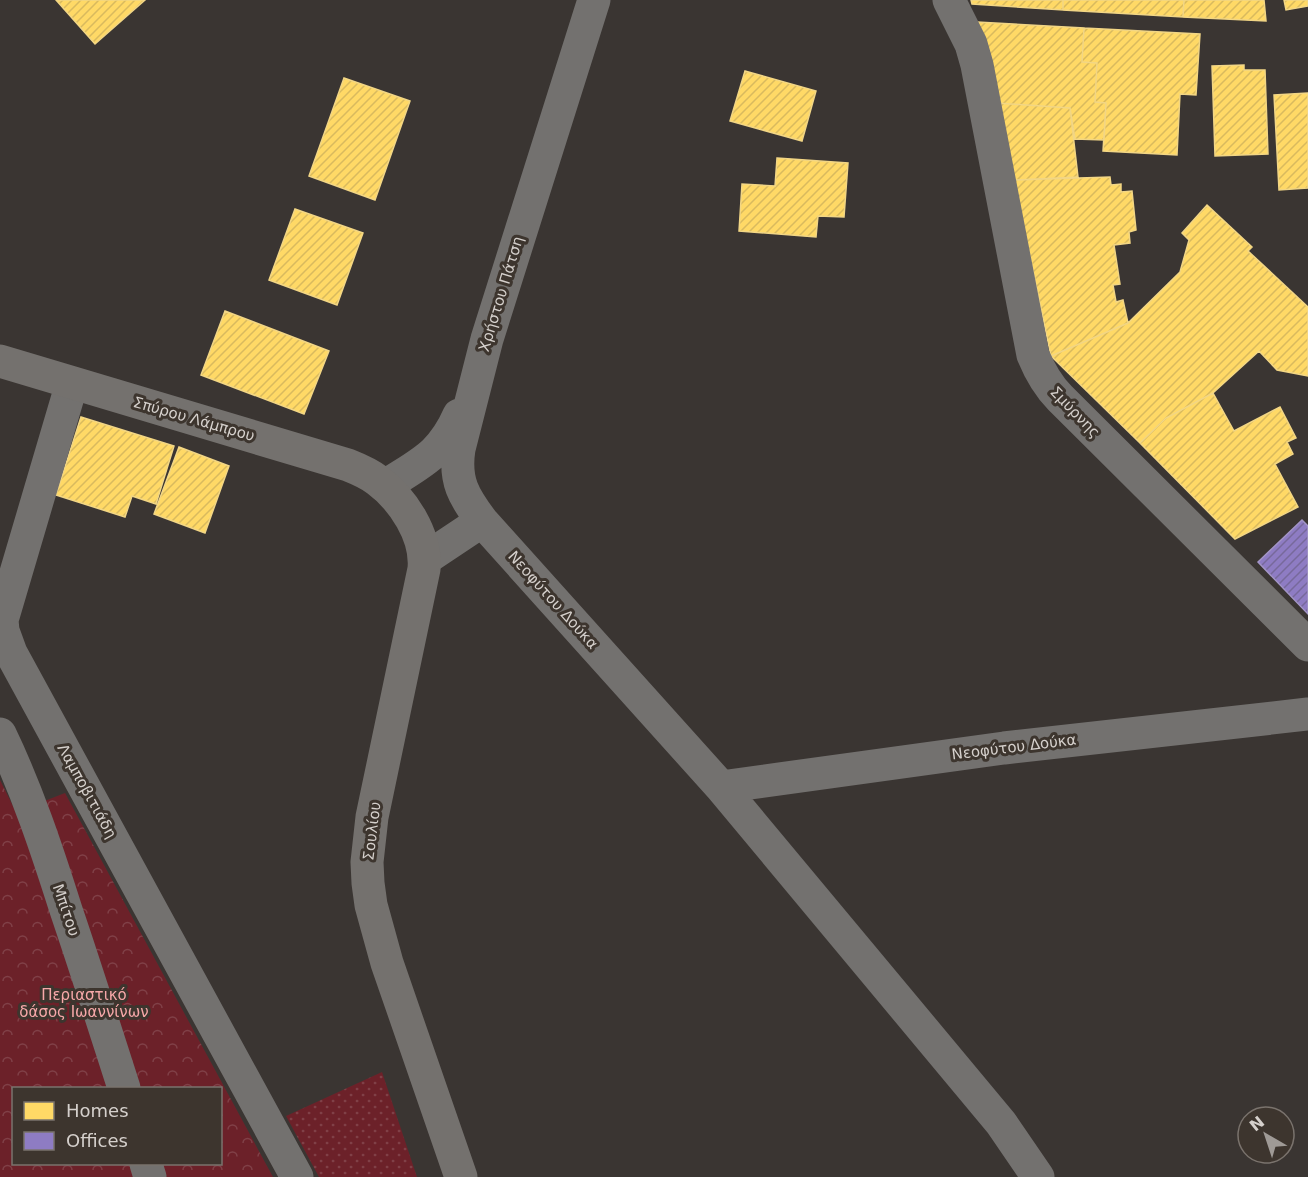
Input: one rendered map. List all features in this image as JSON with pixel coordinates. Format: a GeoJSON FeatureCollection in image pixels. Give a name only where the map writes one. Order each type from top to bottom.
{"type":"FeatureCollection","features":[{"type":"Feature","properties":{"kind":"main road","name":"Σπύρου Λάμπρου"},"geometry":{"type":"LineString","coordinates":[[0,361],[335,460],[369,474],[385,486]]}},
{"type":"Feature","properties":{"kind":"main road","name":"Σουλίου"},"geometry":{"type":"LineString","coordinates":[[385,486],[410,518],[419,536],[425,559],[372,817],[367,862],[368,883],[371,905],[387,963],[461,1177]]}},
{"type":"Feature","properties":{"kind":"street","name":"Χρήστου Πάτση"},"geometry":{"type":"LineString","coordinates":[[482,521],[466,500],[462,490],[457,468],[458,457],[487,339],[594,0]]}},
{"type":"Feature","properties":{"kind":"street","name":"Σμύρνης"},"geometry":{"type":"LineString","coordinates":[[949,0],[971,44],[977,65],[1033,355],[1038,369],[1060,398],[1308,645]]}},
{"type":"Feature","properties":{"kind":"street"},"geometry":{"type":"LineString","coordinates":[[385,486],[431,457],[447,439],[464,404],[487,339]]}},
{"type":"Feature","properties":{"kind":"street","name":"Λαμποβιτιάδη"},"geometry":{"type":"LineString","coordinates":[[72,383],[2,620],[3,631],[11,653],[297,1177]]}},
{"type":"Feature","properties":{"kind":"street"},"geometry":{"type":"LineString","coordinates":[[425,559],[482,521]]}},
{"type":"Feature","properties":{"kind":"street","name":"Νεοφύτου Δούκα"},"geometry":{"type":"LineString","coordinates":[[482,521],[721,787],[1002,1123],[1038,1177]]}},
{"type":"Feature","properties":{"kind":"street","name":"Νεοφύτου Δούκα"},"geometry":{"type":"LineString","coordinates":[[721,787],[1004,748],[1308,714]]}},
{"type":"Feature","properties":{"kind":"street","name":"Μπίτου"},"geometry":{"type":"LineString","coordinates":[[0,734],[45,845],[123,1087]]}},
{"type":"Feature","properties":{"kind":"green space","name":"Περιαστικό δάσος Ιωαννίνων"},"geometry":{"type":"Polygon","coordinates":[[[0,780],[16,812],[65,793],[273,1177],[0,1177],[0,780]]]}},
{"type":"Feature","properties":{"kind":"green space"},"geometry":{"type":"Polygon","coordinates":[[[382,1072],[417,1177],[319,1177],[286,1116],[382,1072]]]}},
{"type":"Feature","properties":{"kind":"building: Homes"},"geometry":{"type":"Polygon","coordinates":[[[56,0],[145,0],[95,44],[56,0]]]}},
{"type":"Feature","properties":{"kind":"building: Homes"},"geometry":{"type":"Polygon","coordinates":[[[971,0],[1063,0],[1063,10],[972,4],[971,0]]]}},
{"type":"Feature","properties":{"kind":"building: Homes"},"geometry":{"type":"Polygon","coordinates":[[[1063,0],[1184,0],[1183,17],[1063,10],[1063,0]]]}},
{"type":"Feature","properties":{"kind":"building: Homes"},"geometry":{"type":"Polygon","coordinates":[[[1184,0],[1264,0],[1266,21],[1183,17],[1184,0]]]}},
{"type":"Feature","properties":{"kind":"building: Homes"},"geometry":{"type":"Polygon","coordinates":[[[1284,0],[1308,0],[1308,6],[1286,10],[1284,0]]]}},
{"type":"Feature","properties":{"kind":"building: Homes"},"geometry":{"type":"Polygon","coordinates":[[[977,22],[1084,28],[1082,62],[1097,63],[1095,102],[1106,103],[1104,140],[1075,139],[1070,108],[997,103],[977,22]]]}},
{"type":"Feature","properties":{"kind":"building: Homes"},"geometry":{"type":"Polygon","coordinates":[[[1084,28],[1200,34],[1196,95],[1180,94],[1177,155],[1103,151],[1106,103],[1095,102],[1097,63],[1082,62],[1084,28]]]}},
{"type":"Feature","properties":{"kind":"building: Homes"},"geometry":{"type":"Polygon","coordinates":[[[1244,65],[1244,70],[1265,70],[1268,154],[1215,156],[1212,66],[1244,65]]]}},
{"type":"Feature","properties":{"kind":"building: Homes"},"geometry":{"type":"Polygon","coordinates":[[[745,71],[816,91],[802,141],[730,121],[745,71]]]}},
{"type":"Feature","properties":{"kind":"building: Homes"},"geometry":{"type":"Polygon","coordinates":[[[344,78],[410,101],[375,200],[309,176],[344,78]]]}},
{"type":"Feature","properties":{"kind":"building: Homes"},"geometry":{"type":"Polygon","coordinates":[[[1308,93],[1308,188],[1279,190],[1274,95],[1308,93]]]}},
{"type":"Feature","properties":{"kind":"building: Homes"},"geometry":{"type":"Polygon","coordinates":[[[997,103],[1070,108],[1078,177],[1014,180],[997,103]]]}},
{"type":"Feature","properties":{"kind":"building: Homes"},"geometry":{"type":"Polygon","coordinates":[[[777,158],[848,163],[844,217],[818,216],[816,237],[739,231],[742,184],[775,186],[777,158]]]}},
{"type":"Feature","properties":{"kind":"building: Homes"},"geometry":{"type":"Polygon","coordinates":[[[1110,177],[1111,185],[1121,184],[1121,192],[1132,191],[1136,230],[1129,232],[1130,243],[1114,245],[1120,284],[1113,285],[1116,302],[1123,300],[1128,323],[1051,356],[1014,180],[1110,177]]]}},
{"type":"Feature","properties":{"kind":"building: Homes"},"geometry":{"type":"Polygon","coordinates":[[[1207,205],[1252,247],[1248,251],[1308,307],[1308,376],[1277,370],[1259,351],[1213,393],[1166,418],[1140,443],[1051,356],[1128,323],[1180,272],[1189,240],[1182,233],[1207,205]]]}},
{"type":"Feature","properties":{"kind":"building: Homes"},"geometry":{"type":"Polygon","coordinates":[[[295,209],[363,233],[337,305],[269,280],[295,209]]]}},
{"type":"Feature","properties":{"kind":"building: Homes"},"geometry":{"type":"Polygon","coordinates":[[[225,311],[329,351],[304,414],[201,375],[225,311]]]}},
{"type":"Feature","properties":{"kind":"building: Homes"},"geometry":{"type":"Polygon","coordinates":[[[1213,393],[1234,431],[1280,407],[1296,438],[1287,442],[1293,454],[1275,464],[1298,507],[1235,539],[1140,443],[1166,418],[1213,393]]]}},
{"type":"Feature","properties":{"kind":"building: Homes"},"geometry":{"type":"Polygon","coordinates":[[[81,417],[174,446],[156,504],[132,496],[125,517],[56,495],[81,417]]]}},
{"type":"Feature","properties":{"kind":"building: Homes"},"geometry":{"type":"Polygon","coordinates":[[[179,447],[229,466],[205,533],[154,514],[179,447]]]}},
{"type":"Feature","properties":{"kind":"building: Offices"},"geometry":{"type":"Polygon","coordinates":[[[1302,520],[1308,526],[1308,614],[1258,562],[1302,520]]]}}]}
